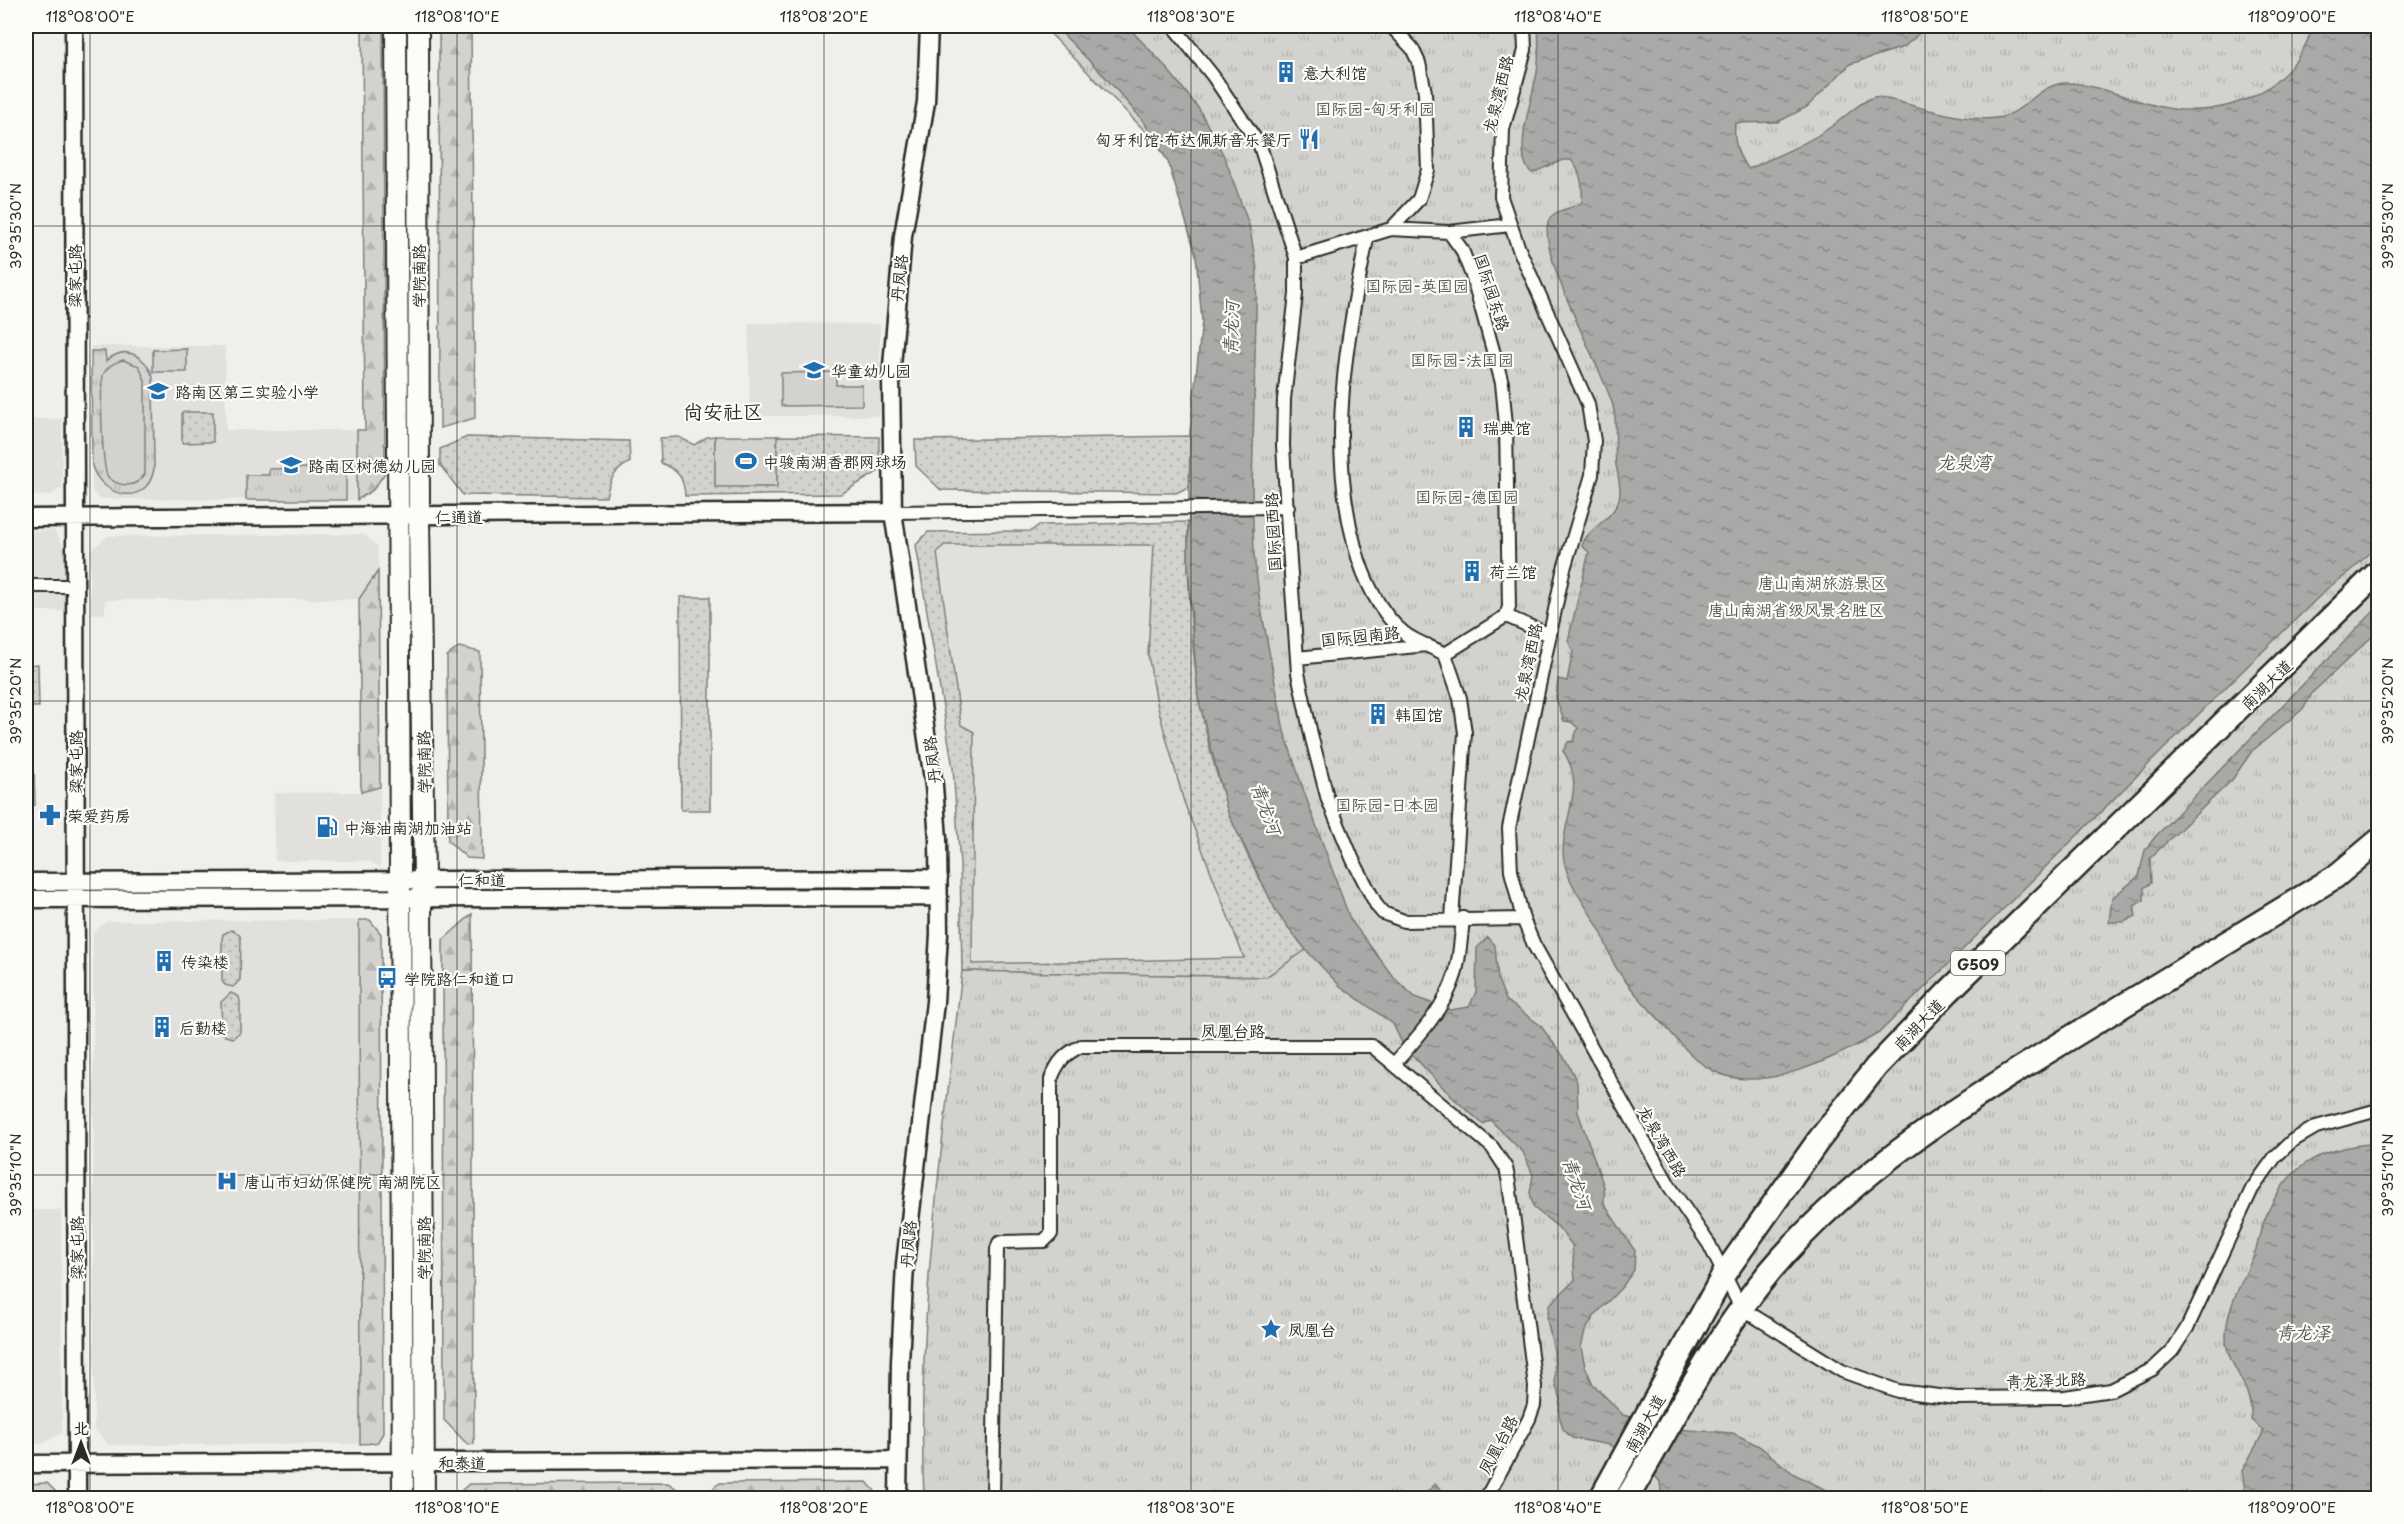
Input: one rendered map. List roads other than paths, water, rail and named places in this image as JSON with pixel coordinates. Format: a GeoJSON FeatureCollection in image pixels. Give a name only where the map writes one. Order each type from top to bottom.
{"type":"FeatureCollection","features":[{"type":"Feature","properties":{"kind":"highway","name":"南湖大道"},"geometry":{"type":"LineString","coordinates":[[1627,1498],[1631,1470],[1650,1413],[1724,1274],[1818,1141],[1876,1067],[1948,992],[2379,572]]}},
{"type":"Feature","properties":{"kind":"highway","name":"南湖大道"},"geometry":{"type":"LineString","coordinates":[[1601,1498],[1631,1470],[1670,1426],[1741,1308],[1772,1268],[1844,1194],[1905,1146],[1981,1092],[2335,877],[2379,841]]}},
{"type":"Feature","properties":{"kind":"main road","name":"梁家屯路"},"geometry":{"type":"LineString","coordinates":[[74,26],[76,586],[74,890],[78,1498]]}},
{"type":"Feature","properties":{"kind":"main road","name":"学院南路"},"geometry":{"type":"LineString","coordinates":[[396,26],[396,516],[403,1498]]}},
{"type":"Feature","properties":{"kind":"main road","name":"学院南路"},"geometry":{"type":"LineString","coordinates":[[418,26],[419,516],[424,879],[421,900],[424,1498]]}},
{"type":"Feature","properties":{"kind":"main road","name":"丹凤路"},"geometry":{"type":"LineString","coordinates":[[898,1498],[905,1264],[937,984],[939,878],[928,739],[893,513],[891,378],[893,328],[903,236],[926,102],[929,26]]}},
{"type":"Feature","properties":{"kind":"main road","name":"仁通道"},"geometry":{"type":"LineString","coordinates":[[26,518],[893,513]]}},
{"type":"Feature","properties":{"kind":"main road","name":"仁和道"},"geometry":{"type":"LineString","coordinates":[[26,899],[74,890],[398,879],[939,878]]}},
{"type":"Feature","properties":{"kind":"main road","name":"仁和道"},"geometry":{"type":"LineString","coordinates":[[26,882],[74,890],[421,900],[939,897]]}},
{"type":"Feature","properties":{"kind":"main road","name":"和泰道"},"geometry":{"type":"LineString","coordinates":[[26,1464],[898,1460]]}},
{"type":"Feature","properties":{"kind":"street","name":"国际园西路"},"geometry":{"type":"LineString","coordinates":[[1173,26],[1213,76],[1260,146],[1296,258],[1296,294],[1284,399],[1283,445],[1297,658],[1311,739],[1328,800],[1377,906],[1383,913],[1404,921],[1523,919]]}},
{"type":"Feature","properties":{"kind":"street"},"geometry":{"type":"LineString","coordinates":[[1391,26],[1412,48],[1422,74],[1427,111],[1428,170],[1419,199],[1391,230]]}},
{"type":"Feature","properties":{"kind":"street","name":"龙泉湾西路"},"geometry":{"type":"LineString","coordinates":[[1524,26],[1525,50],[1503,129],[1501,197],[1510,225],[1580,382],[1588,404],[1594,441],[1592,475],[1563,572],[1509,828],[1511,872],[1523,919],[1611,1083],[1670,1187],[1709,1244],[1724,1274]]}},
{"type":"Feature","properties":{"kind":"street"},"geometry":{"type":"LineString","coordinates":[[1296,258],[1367,239],[1391,230],[1449,232],[1510,225]]}},
{"type":"Feature","properties":{"kind":"street","name":"国际园东路"},"geometry":{"type":"LineString","coordinates":[[1449,232],[1462,250],[1473,278],[1502,382],[1507,459],[1509,607],[1506,616]]}},
{"type":"Feature","properties":{"kind":"street"},"geometry":{"type":"LineString","coordinates":[[1367,239],[1346,344],[1340,414],[1342,484],[1355,544],[1370,589],[1404,633],[1445,654],[1460,698],[1465,733],[1456,973],[1442,1003],[1394,1065]]}},
{"type":"Feature","properties":{"kind":"street"},"geometry":{"type":"LineString","coordinates":[[893,513],[1288,507]]}},
{"type":"Feature","properties":{"kind":"street"},"geometry":{"type":"LineString","coordinates":[[33,586],[76,586]]}},
{"type":"Feature","properties":{"kind":"street"},"geometry":{"type":"LineString","coordinates":[[1445,654],[1506,616],[1550,635]]}},
{"type":"Feature","properties":{"kind":"street","name":"国际园南路"},"geometry":{"type":"LineString","coordinates":[[1297,658],[1427,645]]}},
{"type":"Feature","properties":{"kind":"street","name":"凤凰台路"},"geometry":{"type":"LineString","coordinates":[[993,1498],[997,1249],[1003,1242],[1044,1241],[1051,1234],[1051,1079],[1056,1066],[1065,1054],[1081,1046],[1372,1046],[1479,1134],[1499,1155],[1506,1168],[1535,1386],[1534,1405],[1529,1419],[1486,1498]]}},
{"type":"Feature","properties":{"kind":"street","name":"青龙泽北路"},"geometry":{"type":"LineString","coordinates":[[1741,1308],[1842,1371],[1898,1391],[1956,1398],[2065,1397],[2111,1390],[2153,1369],[2172,1351],[2197,1310],[2252,1190],[2275,1156],[2292,1141],[2316,1127],[2379,1110]]}},
{"type":"Feature","properties":{"kind":"street"},"geometry":{"type":"LineString","coordinates":[[1724,1274],[1741,1308]]}},
{"type":"Feature","properties":{"kind":"water","name":"青龙河"},"geometry":{"type":"Polygon","coordinates":[[[1055,26],[1127,26],[1165,66],[1199,109],[1225,158],[1249,225],[1257,269],[1252,491],[1254,555],[1260,603],[1284,731],[1350,919],[1394,978],[1415,997],[1450,1010],[1469,1007],[1476,992],[1477,948],[1488,937],[1495,945],[1498,980],[1506,1000],[1540,1025],[1566,1060],[1577,1082],[1578,1112],[1604,1187],[1604,1204],[1635,1251],[1634,1270],[1622,1287],[1595,1315],[1585,1331],[1581,1347],[1585,1366],[1593,1384],[1623,1415],[1673,1429],[1733,1433],[1759,1446],[1794,1474],[1842,1498],[1662,1498],[1660,1482],[1651,1470],[1610,1445],[1572,1438],[1563,1429],[1559,1415],[1560,1396],[1555,1382],[1554,1351],[1547,1319],[1549,1305],[1575,1280],[1572,1245],[1558,1227],[1534,1208],[1530,1193],[1533,1175],[1523,1152],[1490,1120],[1483,1124],[1452,1097],[1403,1045],[1393,1024],[1340,986],[1306,950],[1277,913],[1228,813],[1198,698],[1188,566],[1190,431],[1202,321],[1196,255],[1168,162],[1144,122],[1108,80],[1055,26]]]}},
{"type":"Feature","properties":{"kind":"water","name":"龙泉湾"},"geometry":{"type":"Polygon","coordinates":[[[1538,26],[1927,26],[1904,47],[1850,64],[1807,107],[1778,122],[1735,123],[1737,148],[1741,159],[1749,169],[1819,135],[1874,97],[1976,119],[2006,116],[2049,87],[2065,83],[2087,85],[2161,107],[2185,110],[2209,109],[2232,104],[2254,96],[2290,68],[2304,48],[2313,26],[2378,26],[2378,544],[2350,572],[2328,588],[2223,690],[1879,1033],[1842,1053],[1798,1071],[1752,1079],[1731,1077],[1705,1066],[1687,1051],[1625,981],[1612,960],[1602,934],[1572,884],[1564,863],[1564,838],[1574,789],[1570,764],[1563,751],[1568,742],[1573,741],[1578,728],[1571,722],[1564,721],[1556,698],[1558,679],[1567,681],[1573,651],[1568,641],[1589,552],[1582,546],[1590,533],[1614,509],[1620,489],[1616,465],[1613,406],[1559,280],[1547,233],[1550,218],[1553,215],[1582,202],[1582,185],[1579,174],[1571,160],[1563,160],[1532,173],[1526,165],[1523,154],[1525,126],[1537,73],[1538,26]]]}},
{"type":"Feature","properties":{"kind":"water"},"geometry":{"type":"Polygon","coordinates":[[[2378,607],[2378,631],[2312,693],[2304,708],[2252,751],[2232,780],[2150,858],[2151,883],[2144,888],[2144,900],[2134,906],[2136,916],[2124,922],[2109,922],[2112,898],[2139,876],[2145,850],[2155,837],[2378,607]]]}},
{"type":"Feature","properties":{"kind":"water","name":"青龙泽"},"geometry":{"type":"Polygon","coordinates":[[[2378,1143],[2378,1498],[2246,1498],[2242,1471],[2264,1431],[2251,1420],[2248,1397],[2227,1349],[2226,1328],[2235,1297],[2255,1253],[2271,1206],[2280,1189],[2292,1175],[2305,1164],[2320,1156],[2337,1150],[2378,1143]]]}},
{"type":"Feature","properties":{"kind":"water"},"geometry":{"type":"Polygon","coordinates":[[[1435,1484],[1445,1493],[1459,1498],[1428,1498],[1428,1491],[1435,1484]]]}},
{"type":"Feature","properties":{"kind":"place","name":"意大利馆"},"geometry":{"type":"Point","coordinates":[1286,72]}},
{"type":"Feature","properties":{"kind":"place","name":"匈牙利馆·布达佩斯音乐餐厅"},"geometry":{"type":"Point","coordinates":[1309,139]}},
{"type":"Feature","properties":{"kind":"place","name":"华童幼儿园"},"geometry":{"type":"Point","coordinates":[814,370]}},
{"type":"Feature","properties":{"kind":"place","name":"路南区第三实验小学"},"geometry":{"type":"Point","coordinates":[158,391]}},
{"type":"Feature","properties":{"kind":"place","name":"瑞典馆"},"geometry":{"type":"Point","coordinates":[1466,427]}},
{"type":"Feature","properties":{"kind":"place","name":"中骏南湖香郡网球场"},"geometry":{"type":"Point","coordinates":[746,461]}},
{"type":"Feature","properties":{"kind":"place","name":"路南区树德幼儿园"},"geometry":{"type":"Point","coordinates":[291,465]}},
{"type":"Feature","properties":{"kind":"place","name":"荷兰馆"},"geometry":{"type":"Point","coordinates":[1472,571]}},
{"type":"Feature","properties":{"kind":"place","name":"韩国馆"},"geometry":{"type":"Point","coordinates":[1378,714]}},
{"type":"Feature","properties":{"kind":"place","name":"荣爱药房"},"geometry":{"type":"Point","coordinates":[50,815]}},
{"type":"Feature","properties":{"kind":"place","name":"中海油南湖加油站"},"geometry":{"type":"Point","coordinates":[327,827]}},
{"type":"Feature","properties":{"kind":"place","name":"传染楼"},"geometry":{"type":"Point","coordinates":[164,961]}},
{"type":"Feature","properties":{"kind":"place","name":"学院路仁和道口"},"geometry":{"type":"Point","coordinates":[387,978]}},
{"type":"Feature","properties":{"kind":"place","name":"后勤楼"},"geometry":{"type":"Point","coordinates":[162,1027]}},
{"type":"Feature","properties":{"kind":"place","name":"唐山市妇幼保健院 南湖院区"},"geometry":{"type":"Point","coordinates":[227,1181]}},
{"type":"Feature","properties":{"kind":"place","name":"凤凰台"},"geometry":{"type":"Point","coordinates":[1271,1329]}},
{"type":"Feature","properties":{"kind":"district","name":"尚安社区"},"geometry":{"type":"Point","coordinates":[723,411]}},
{"type":"Feature","properties":{"kind":"park label","name":"国际园-匈牙利园"},"geometry":{"type":"Point","coordinates":[1375,108]}},
{"type":"Feature","properties":{"kind":"park label","name":"国际园-英国园"},"geometry":{"type":"Point","coordinates":[1417,285]}},
{"type":"Feature","properties":{"kind":"park label","name":"国际园-法国园"},"geometry":{"type":"Point","coordinates":[1462,359]}},
{"type":"Feature","properties":{"kind":"park label","name":"国际园-德国园"},"geometry":{"type":"Point","coordinates":[1467,496]}},
{"type":"Feature","properties":{"kind":"park label","name":"唐山南湖旅游景区"},"geometry":{"type":"Point","coordinates":[1822,582]}},
{"type":"Feature","properties":{"kind":"park label","name":"唐山南湖省级风景名胜区"},"geometry":{"type":"Point","coordinates":[1796,609]}},
{"type":"Feature","properties":{"kind":"park label","name":"国际园-日本园"},"geometry":{"type":"Point","coordinates":[1387,804]}}]}
